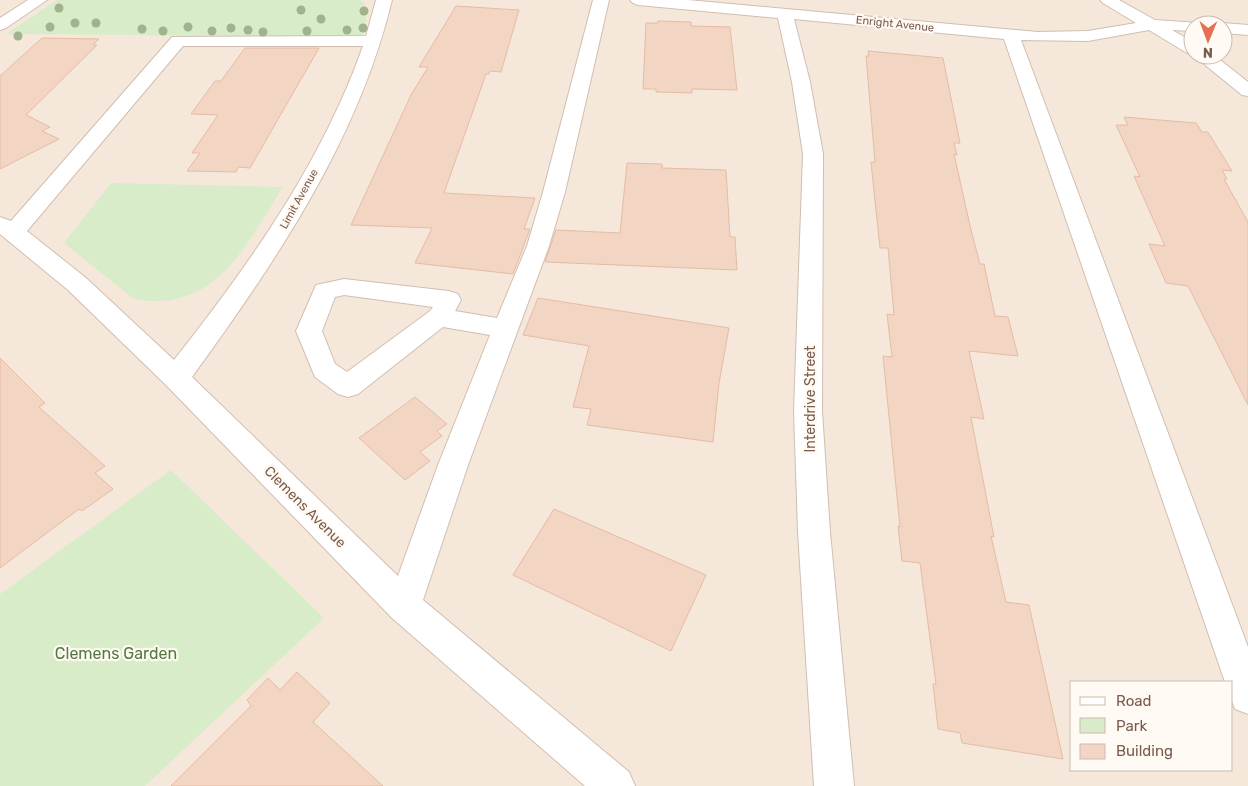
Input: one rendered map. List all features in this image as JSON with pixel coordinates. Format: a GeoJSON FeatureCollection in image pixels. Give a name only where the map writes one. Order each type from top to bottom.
{"type":"FeatureCollection","features":[{"type":"Feature","properties":{"kind":"street","name":"Limit Avenue"},"geometry":{"type":"LineString","coordinates":[[176,378],[245,287],[283,228],[326,151],[352,98],[373,41],[384,0]]}},
{"type":"Feature","properties":{"kind":"street"},"geometry":{"type":"LineString","coordinates":[[404,606],[454,465],[541,237],[601,0]]}},
{"type":"Feature","properties":{"kind":"street","name":"Enright Avenue"},"geometry":{"type":"LineString","coordinates":[[638,0],[1011,35],[1074,37],[1151,25],[1183,26]]}},
{"type":"Feature","properties":{"kind":"street"},"geometry":{"type":"LineString","coordinates":[[1117,1],[1151,25],[1183,43]]}},
{"type":"Feature","properties":{"kind":"street"},"geometry":{"type":"LineString","coordinates":[[9,3],[36,2]]}},
{"type":"Feature","properties":{"kind":"street"},"geometry":{"type":"LineString","coordinates":[[0,25],[36,2]]}},
{"type":"Feature","properties":{"kind":"street","name":"Interdrive Street"},"geometry":{"type":"LineString","coordinates":[[785,13],[801,82],[813,154],[808,410],[814,532],[834,786]]}},
{"type":"Feature","properties":{"kind":"street"},"geometry":{"type":"LineString","coordinates":[[1233,29],[1248,30]]}},
{"type":"Feature","properties":{"kind":"street"},"geometry":{"type":"LineString","coordinates":[[1011,35],[1248,696]]}},
{"type":"Feature","properties":{"kind":"street"},"geometry":{"type":"LineString","coordinates":[[7,228],[178,40],[373,41]]}},
{"type":"Feature","properties":{"kind":"street"},"geometry":{"type":"LineString","coordinates":[[1217,65],[1248,91]]}},
{"type":"Feature","properties":{"kind":"street"},"geometry":{"type":"LineString","coordinates":[[1230,65],[1248,70]]}},
{"type":"Feature","properties":{"kind":"street","name":"Clemens Avenue"},"geometry":{"type":"LineString","coordinates":[[7,228],[77,284],[176,378],[404,606],[615,786]]}},
{"type":"Feature","properties":{"kind":"street"},"geometry":{"type":"LineString","coordinates":[[439,317],[449,300],[344,287],[325,291],[309,331],[324,370],[348,386],[439,317],[506,328]]}},
{"type":"Feature","properties":{"kind":"shaded area"},"geometry":{"type":"Polygon","coordinates":[[[0,0],[1248,0],[1248,786],[0,786],[0,0]]]}},
{"type":"Feature","properties":{"kind":"green space"},"geometry":{"type":"Polygon","coordinates":[[[57,0],[360,0],[364,3],[366,17],[363,37],[6,34],[57,0]]]}},
{"type":"Feature","properties":{"kind":"green space"},"geometry":{"type":"Polygon","coordinates":[[[111,183],[283,187],[256,231],[225,270],[207,285],[187,296],[162,301],[134,299],[64,243],[111,183]]]}},
{"type":"Feature","properties":{"kind":"green space","name":"Clemens Garden"},"geometry":{"type":"Polygon","coordinates":[[[171,470],[324,618],[145,786],[0,786],[0,594],[171,470]]]}},
{"type":"Feature","properties":{"kind":"building"},"geometry":{"type":"Polygon","coordinates":[[[456,6],[519,10],[501,72],[490,71],[489,74],[486,74],[444,193],[535,198],[524,229],[530,229],[513,274],[415,263],[432,228],[351,225],[411,95],[428,67],[419,67],[456,6]]]}},
{"type":"Feature","properties":{"kind":"building"},"geometry":{"type":"Polygon","coordinates":[[[658,21],[691,22],[691,26],[730,27],[737,90],[692,89],[692,93],[656,92],[656,89],[643,89],[646,23],[658,23],[658,21]]]}},
{"type":"Feature","properties":{"kind":"building"},"geometry":{"type":"Polygon","coordinates":[[[42,38],[99,39],[93,45],[97,45],[26,115],[50,127],[42,131],[59,139],[0,169],[0,76],[42,38]]]}},
{"type":"Feature","properties":{"kind":"building"},"geometry":{"type":"Polygon","coordinates":[[[245,48],[319,48],[250,168],[238,167],[236,172],[187,171],[200,153],[192,153],[218,115],[191,114],[215,81],[221,81],[245,48]]]}},
{"type":"Feature","properties":{"kind":"building"},"geometry":{"type":"Polygon","coordinates":[[[868,51],[943,58],[960,143],[954,143],[957,155],[954,154],[971,230],[980,264],[984,264],[995,316],[1008,317],[1018,356],[969,351],[984,419],[971,417],[994,537],[991,536],[1006,602],[1029,605],[1063,759],[962,743],[960,733],[938,729],[933,684],[936,684],[920,563],[902,561],[898,526],[900,527],[883,356],[892,357],[887,314],[894,315],[888,248],[880,248],[871,162],[875,162],[866,56],[869,56],[868,51]]]}},
{"type":"Feature","properties":{"kind":"building"},"geometry":{"type":"Polygon","coordinates":[[[1124,117],[1196,123],[1202,132],[1208,132],[1232,171],[1222,170],[1227,179],[1224,179],[1248,222],[1248,405],[1188,286],[1166,283],[1149,244],[1165,246],[1134,176],[1140,177],[1116,125],[1128,125],[1124,117]]]}},
{"type":"Feature","properties":{"kind":"building"},"geometry":{"type":"Polygon","coordinates":[[[627,163],[662,164],[662,168],[726,170],[730,237],[735,237],[737,270],[545,262],[556,230],[620,233],[627,163]]]}},
{"type":"Feature","properties":{"kind":"building"},"geometry":{"type":"Polygon","coordinates":[[[538,298],[729,328],[719,383],[713,442],[587,425],[591,409],[573,407],[589,346],[523,335],[538,298]]]}},
{"type":"Feature","properties":{"kind":"building"},"geometry":{"type":"Polygon","coordinates":[[[0,358],[45,403],[39,407],[105,466],[95,473],[113,489],[82,511],[79,509],[0,568],[0,358]]]}},
{"type":"Feature","properties":{"kind":"building"},"geometry":{"type":"Polygon","coordinates":[[[415,397],[447,424],[437,431],[442,436],[420,452],[430,461],[405,480],[359,438],[415,397]]]}},
{"type":"Feature","properties":{"kind":"building"},"geometry":{"type":"Polygon","coordinates":[[[554,509],[706,575],[671,651],[513,575],[554,509]]]}},
{"type":"Feature","properties":{"kind":"building"},"geometry":{"type":"Polygon","coordinates":[[[297,672],[330,703],[313,722],[383,786],[171,786],[251,706],[247,700],[268,678],[280,690],[297,672]]]}}]}
